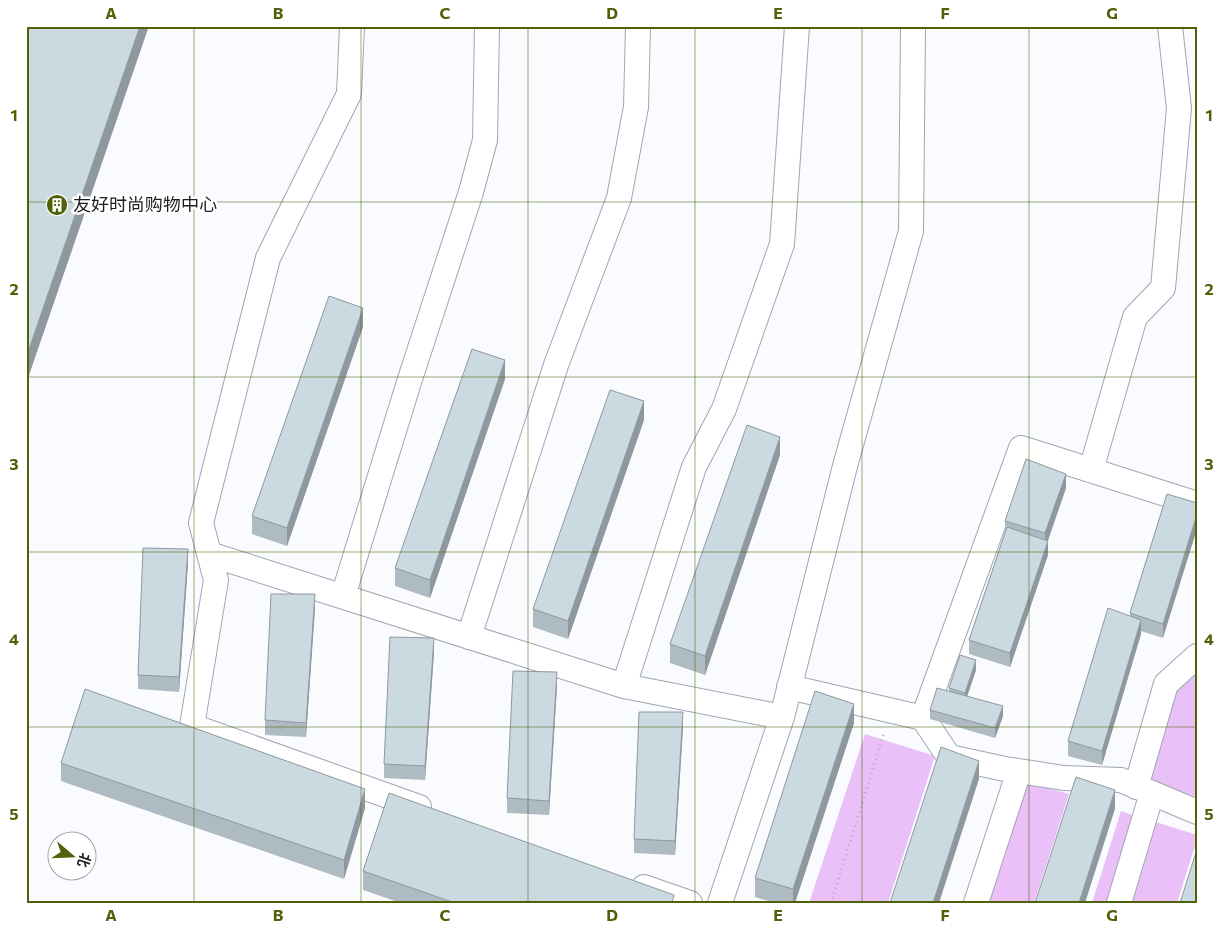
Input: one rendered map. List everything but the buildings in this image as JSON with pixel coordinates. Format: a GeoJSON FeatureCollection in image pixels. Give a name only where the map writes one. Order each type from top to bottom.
{"type":"FeatureCollection","features":[{"type":"Feature","properties":{"kind":"street"},"geometry":{"type":"LineString","coordinates":[[352,26],[349,94],[268,258],[201,523],[216,580],[192,726],[436,813]]}},
{"type":"Feature","properties":{"kind":"street"},"geometry":{"type":"LineString","coordinates":[[343,596],[410,379],[471,192],[484,140],[487,26]]}},
{"type":"Feature","properties":{"kind":"street"},"geometry":{"type":"LineString","coordinates":[[469,636],[556,365],[619,198],[636,107],[638,26]]}},
{"type":"Feature","properties":{"kind":"street"},"geometry":{"type":"LineString","coordinates":[[624,686],[694,467],[724,409],[782,244],[797,26]]}},
{"type":"Feature","properties":{"kind":"street"},"geometry":{"type":"LineString","coordinates":[[720,903],[782,717],[844,466],[911,231],[913,26]]}},
{"type":"Feature","properties":{"kind":"street"},"geometry":{"type":"LineString","coordinates":[[1091,470],[1135,316],[1163,288],[1179,108],[1170,26]]}},
{"type":"Feature","properties":{"kind":"street"},"geometry":{"type":"LineString","coordinates":[[923,718],[1020,448],[1197,504]]}},
{"type":"Feature","properties":{"kind":"street"},"geometry":{"type":"LineString","coordinates":[[209,554],[624,686],[782,717]]}},
{"type":"Feature","properties":{"kind":"street"},"geometry":{"type":"LineString","coordinates":[[1119,903],[1166,684],[1197,656]]}},
{"type":"Feature","properties":{"kind":"street"},"geometry":{"type":"LineString","coordinates":[[789,688],[923,718],[949,757],[1064,778],[1121,780],[1197,812]]}},
{"type":"Feature","properties":{"kind":"street"},"geometry":{"type":"LineString","coordinates":[[976,903],[1019,771]]}},
{"type":"Feature","properties":{"kind":"street"},"geometry":{"type":"LineString","coordinates":[[624,880],[690,903]]}},
{"type":"Feature","properties":{"kind":"path"},"geometry":{"type":"LineString","coordinates":[[831,903],[891,711]]}},
{"type":"Feature","properties":{"kind":"shaded area"},"geometry":{"type":"Polygon","coordinates":[[[1197,673],[1197,797],[1148,782],[1174,692],[1197,673]]]}},
{"type":"Feature","properties":{"kind":"shaded area"},"geometry":{"type":"Polygon","coordinates":[[[865,734],[935,756],[888,903],[809,903],[865,734]]]}},
{"type":"Feature","properties":{"kind":"shaded area"},"geometry":{"type":"Polygon","coordinates":[[[1025,781],[1069,794],[1034,903],[986,903],[1025,781]]]}},
{"type":"Feature","properties":{"kind":"shaded area"},"geometry":{"type":"Polygon","coordinates":[[[1121,811],[1138,817],[1111,903],[1092,903],[1121,811]]]}},
{"type":"Feature","properties":{"kind":"shaded area"},"geometry":{"type":"Polygon","coordinates":[[[1153,821],[1197,835],[1197,839],[1177,903],[1128,903],[1153,821]]]}},
{"type":"Feature","properties":{"kind":"place","name":"友好时尚购物中心"},"geometry":{"type":"Point","coordinates":[57,205]}}]}
